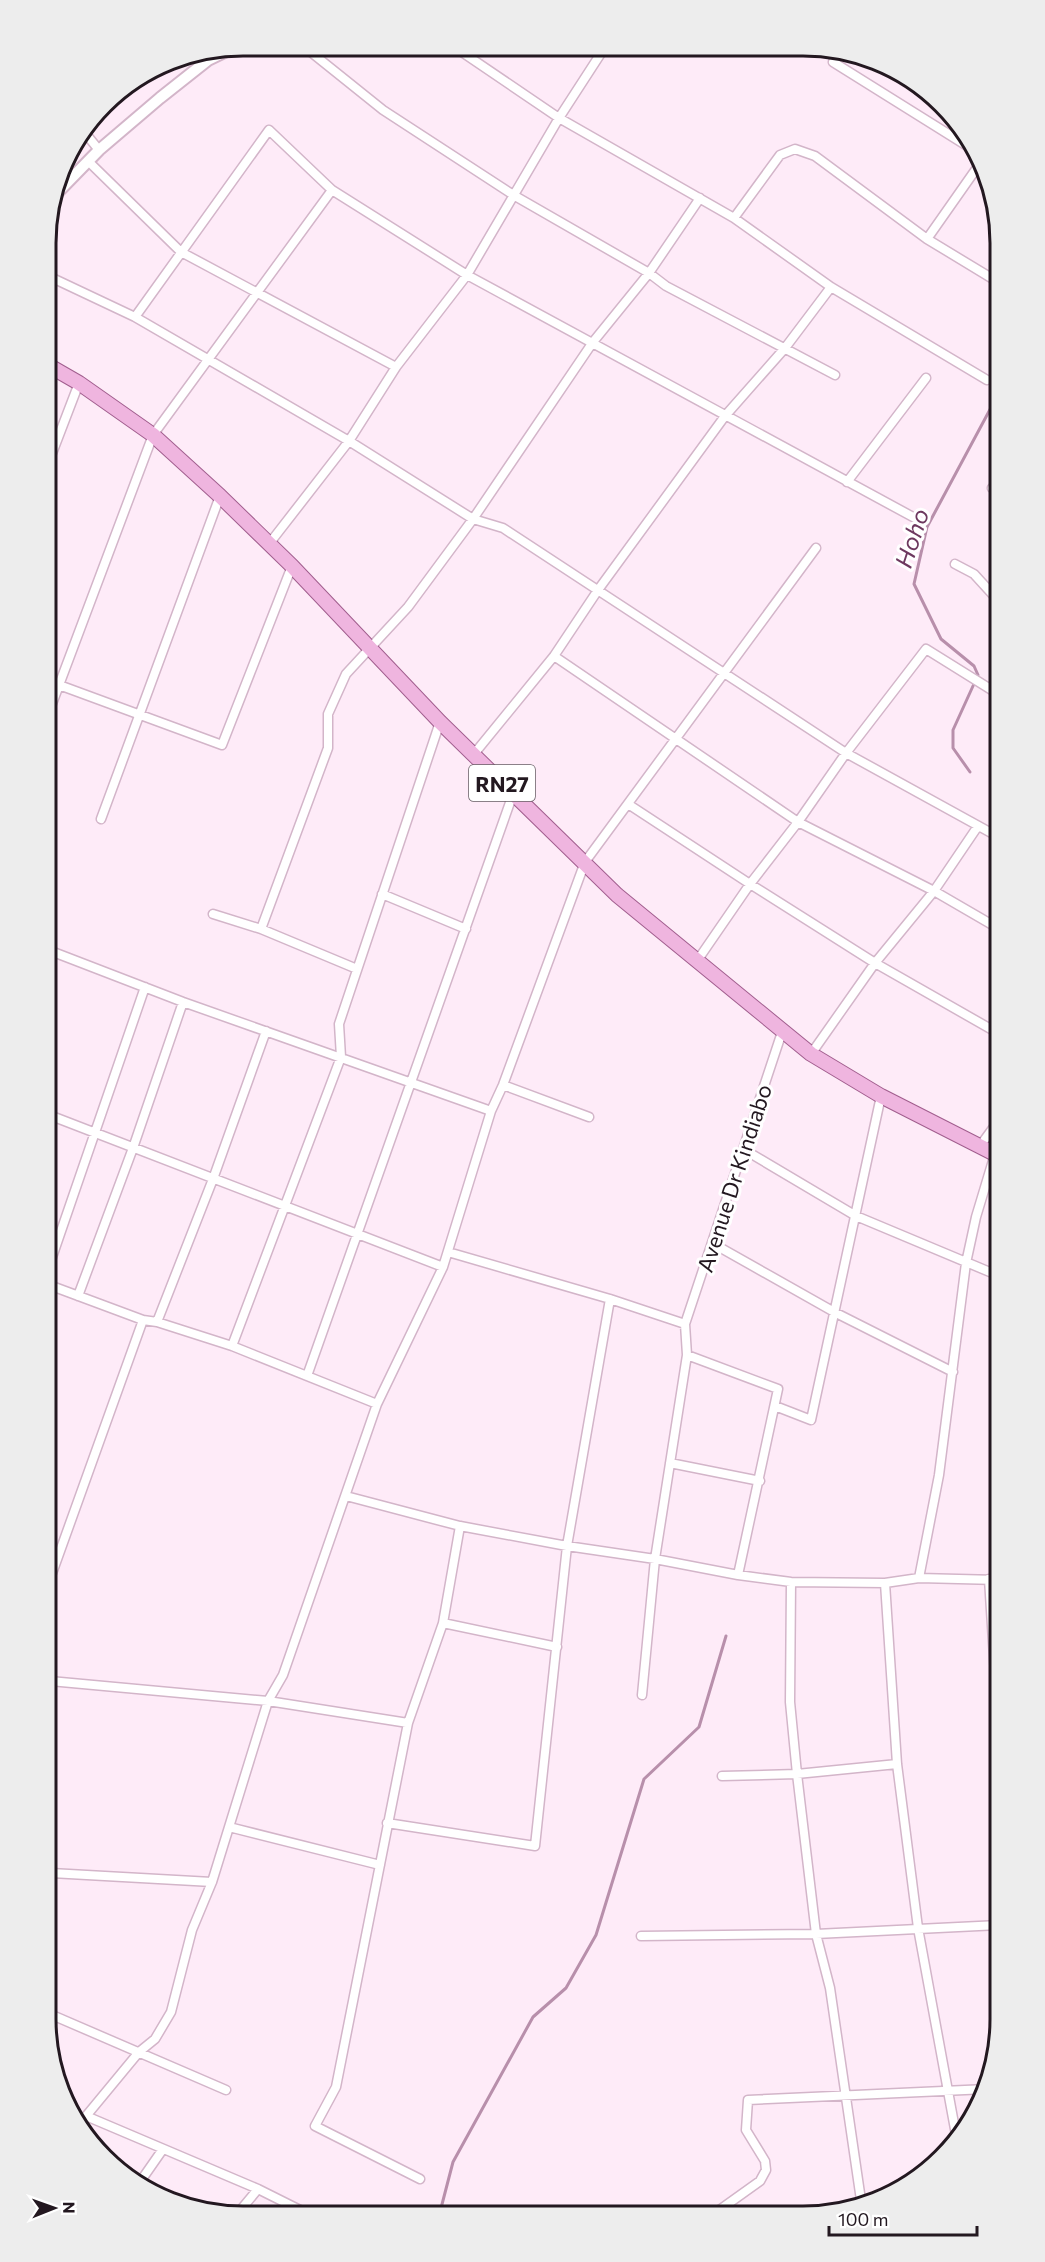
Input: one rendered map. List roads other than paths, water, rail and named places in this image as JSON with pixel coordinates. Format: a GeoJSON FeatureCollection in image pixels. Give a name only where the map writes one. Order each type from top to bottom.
{"type":"FeatureCollection","features":[{"type":"Feature","properties":{"kind":"main road","name":"RN27"},"geometry":{"type":"LineString","coordinates":[[56,369],[79,382],[153,435],[220,496],[292,566],[440,722],[617,895],[782,1032],[812,1054],[881,1096],[989,1151]]}},
{"type":"Feature","properties":{"kind":"street"},"geometry":{"type":"LineString","coordinates":[[316,56],[383,110],[515,196],[649,273],[666,286],[835,375]]}},
{"type":"Feature","properties":{"kind":"street"},"geometry":{"type":"LineString","coordinates":[[468,56],[559,118],[734,218],[831,287],[987,380]]}},
{"type":"Feature","properties":{"kind":"street"},"geometry":{"type":"LineString","coordinates":[[269,544],[349,441],[396,367],[467,275],[559,118],[599,56]]}},
{"type":"Feature","properties":{"kind":"street"},"geometry":{"type":"LineString","coordinates":[[64,186],[99,150],[211,58]]}},
{"type":"Feature","properties":{"kind":"street"},"geometry":{"type":"LineString","coordinates":[[833,62],[958,140]]}},
{"type":"Feature","properties":{"kind":"street"},"geometry":{"type":"LineString","coordinates":[[135,316],[269,130],[332,190],[467,275],[914,518]]}},
{"type":"Feature","properties":{"kind":"street"},"geometry":{"type":"LineString","coordinates":[[88,137],[99,150]]}},
{"type":"Feature","properties":{"kind":"street"},"geometry":{"type":"LineString","coordinates":[[734,218],[780,155],[795,149],[815,156],[927,240],[990,277]]}},
{"type":"Feature","properties":{"kind":"street"},"geometry":{"type":"LineString","coordinates":[[88,162],[181,252],[396,367]]}},
{"type":"Feature","properties":{"kind":"street"},"geometry":{"type":"LineString","coordinates":[[927,240],[975,171]]}},
{"type":"Feature","properties":{"kind":"street"},"geometry":{"type":"LineString","coordinates":[[56,694],[153,435],[332,190]]}},
{"type":"Feature","properties":{"kind":"street"},"geometry":{"type":"LineString","coordinates":[[261,929],[328,748],[328,714],[346,674],[408,608],[473,519],[593,342],[649,273],[700,198]]}},
{"type":"Feature","properties":{"kind":"street"},"geometry":{"type":"LineString","coordinates":[[56,280],[135,316],[208,361],[349,441],[473,519],[503,528],[846,753],[990,832]]}},
{"type":"Feature","properties":{"kind":"street"},"geometry":{"type":"LineString","coordinates":[[474,754],[554,656],[598,590],[725,416],[785,348],[831,287]]}},
{"type":"Feature","properties":{"kind":"street"},"geometry":{"type":"LineString","coordinates":[[847,482],[926,378]]}},
{"type":"Feature","properties":{"kind":"street"},"geometry":{"type":"LineString","coordinates":[[56,443],[79,382]]}},
{"type":"Feature","properties":{"kind":"street"},"geometry":{"type":"LineString","coordinates":[[101,819],[220,496]]}},
{"type":"Feature","properties":{"kind":"street"},"geometry":{"type":"LineString","coordinates":[[291,2206],[86,2116],[139,2052],[155,2039],[171,2012],[192,1930],[212,1882],[268,1701],[283,1675],[377,1404],[443,1267],[491,1111],[503,1085],[585,862],[816,548]]}},
{"type":"Feature","properties":{"kind":"street"},"geometry":{"type":"LineString","coordinates":[[955,564],[974,573],[990,591]]}},
{"type":"Feature","properties":{"kind":"street"},"geometry":{"type":"LineString","coordinates":[[59,686],[222,745],[292,566]]}},
{"type":"Feature","properties":{"kind":"street"},"geometry":{"type":"LineString","coordinates":[[697,961],[846,753],[926,649],[990,689]]}},
{"type":"Feature","properties":{"kind":"street"},"geometry":{"type":"LineString","coordinates":[[554,656],[798,822],[934,891],[990,923]]}},
{"type":"Feature","properties":{"kind":"street"},"geometry":{"type":"LineString","coordinates":[[232,1346],[341,1057],[339,1024],[440,722]]}},
{"type":"Feature","properties":{"kind":"street"},"geometry":{"type":"LineString","coordinates":[[307,1376],[513,794]]}},
{"type":"Feature","properties":{"kind":"street"},"geometry":{"type":"LineString","coordinates":[[628,804],[875,963],[990,1028]]}},
{"type":"Feature","properties":{"kind":"street"},"geometry":{"type":"LineString","coordinates":[[812,1054],[875,963],[934,891],[978,825]]}},
{"type":"Feature","properties":{"kind":"street"},"geometry":{"type":"LineString","coordinates":[[382,894],[466,929]]}},
{"type":"Feature","properties":{"kind":"street"},"geometry":{"type":"LineString","coordinates":[[213,914],[261,929],[357,969]]}},
{"type":"Feature","properties":{"kind":"street"},"geometry":{"type":"LineString","coordinates":[[56,953],[183,1002],[491,1111]]}},
{"type":"Feature","properties":{"kind":"street"},"geometry":{"type":"LineString","coordinates":[[55,1247],[146,987]]}},
{"type":"Feature","properties":{"kind":"street"},"geometry":{"type":"LineString","coordinates":[[78,1296],[133,1148],[183,1002]]}},
{"type":"Feature","properties":{"kind":"street"},"geometry":{"type":"LineString","coordinates":[[157,1322],[213,1179],[266,1031]]}},
{"type":"Feature","properties":{"kind":"street","name":"Avenue Dr Kindiabo"},"geometry":{"type":"LineString","coordinates":[[685,1324],[782,1032]]}},
{"type":"Feature","properties":{"kind":"street"},"geometry":{"type":"LineString","coordinates":[[503,1085],[589,1117]]}},
{"type":"Feature","properties":{"kind":"street"},"geometry":{"type":"LineString","coordinates":[[775,1406],[812,1420],[881,1096]]}},
{"type":"Feature","properties":{"kind":"street"},"geometry":{"type":"LineString","coordinates":[[56,1118],[443,1267]]}},
{"type":"Feature","properties":{"kind":"street"},"geometry":{"type":"LineString","coordinates":[[980,1146],[990,1133]]}},
{"type":"Feature","properties":{"kind":"street"},"geometry":{"type":"LineString","coordinates":[[743,1149],[856,1216],[989,1272]]}},
{"type":"Feature","properties":{"kind":"street"},"geometry":{"type":"LineString","coordinates":[[919,1578],[939,1475],[966,1263],[976,1217],[989,1175]]}},
{"type":"Feature","properties":{"kind":"street"},"geometry":{"type":"LineString","coordinates":[[712,1243],[836,1313],[953,1372]]}},
{"type":"Feature","properties":{"kind":"street"},"geometry":{"type":"LineString","coordinates":[[448,1252],[610,1299],[685,1324],[687,1355],[655,1559],[642,1695]]}},
{"type":"Feature","properties":{"kind":"street"},"geometry":{"type":"LineString","coordinates":[[55,1288],[143,1320],[157,1322],[232,1346],[377,1404]]}},
{"type":"Feature","properties":{"kind":"street"},"geometry":{"type":"LineString","coordinates":[[387,1823],[535,1846],[567,1546],[610,1299]]}},
{"type":"Feature","properties":{"kind":"street"},"geometry":{"type":"LineString","coordinates":[[55,1564],[143,1320]]}},
{"type":"Feature","properties":{"kind":"street"},"geometry":{"type":"LineString","coordinates":[[687,1355],[778,1389],[738,1575]]}},
{"type":"Feature","properties":{"kind":"street"},"geometry":{"type":"LineString","coordinates":[[670,1463],[760,1481]]}},
{"type":"Feature","properties":{"kind":"street"},"geometry":{"type":"LineString","coordinates":[[346,1496],[460,1526],[738,1575],[791,1582],[885,1583],[919,1578],[989,1580]]}},
{"type":"Feature","properties":{"kind":"street"},"geometry":{"type":"LineString","coordinates":[[420,2179],[315,2126],[336,2086],[408,1723],[442,1623],[460,1526]]}},
{"type":"Feature","properties":{"kind":"street"},"geometry":{"type":"LineString","coordinates":[[791,1582],[790,1702],[797,1774],[816,1934],[830,1988],[860,2197]]}},
{"type":"Feature","properties":{"kind":"street"},"geometry":{"type":"LineString","coordinates":[[885,1583],[897,1764],[918,1928],[955,2127]]}},
{"type":"Feature","properties":{"kind":"street"},"geometry":{"type":"LineString","coordinates":[[442,1623],[557,1647]]}},
{"type":"Feature","properties":{"kind":"street"},"geometry":{"type":"LineString","coordinates":[[55,1681],[268,1701],[408,1723]]}},
{"type":"Feature","properties":{"kind":"street"},"geometry":{"type":"LineString","coordinates":[[722,1776],[797,1774],[897,1764]]}},
{"type":"Feature","properties":{"kind":"street"},"geometry":{"type":"LineString","coordinates":[[229,1827],[380,1865]]}},
{"type":"Feature","properties":{"kind":"street"},"geometry":{"type":"LineString","coordinates":[[55,1873],[212,1882]]}},
{"type":"Feature","properties":{"kind":"street"},"geometry":{"type":"LineString","coordinates":[[640,1936],[816,1934],[989,1925]]}},
{"type":"Feature","properties":{"kind":"street"},"geometry":{"type":"LineString","coordinates":[[55,2016],[226,2090]]}},
{"type":"Feature","properties":{"kind":"street"},"geometry":{"type":"LineString","coordinates":[[725,2206],[760,2181],[766,2170],[765,2161],[746,2130],[748,2100],[976,2090]]}},
{"type":"Feature","properties":{"kind":"street"},"geometry":{"type":"LineString","coordinates":[[143,2177],[163,2149]]}},
{"type":"Feature","properties":{"kind":"street"},"geometry":{"type":"LineString","coordinates":[[244,2206],[258,2190]]}},
{"type":"Feature","properties":{"kind":"waterway","name":"Hoho"},"geometry":{"type":"LineString","coordinates":[[970,772],[953,748],[953,730],[978,675],[974,666],[941,639],[914,584],[927,527],[990,410]]}},
{"type":"Feature","properties":{"kind":"waterway"},"geometry":{"type":"LineString","coordinates":[[442,2206],[453,2162],[533,2017],[566,1988],[596,1935],[644,1779],[699,1727],[726,1636]]}}]}
